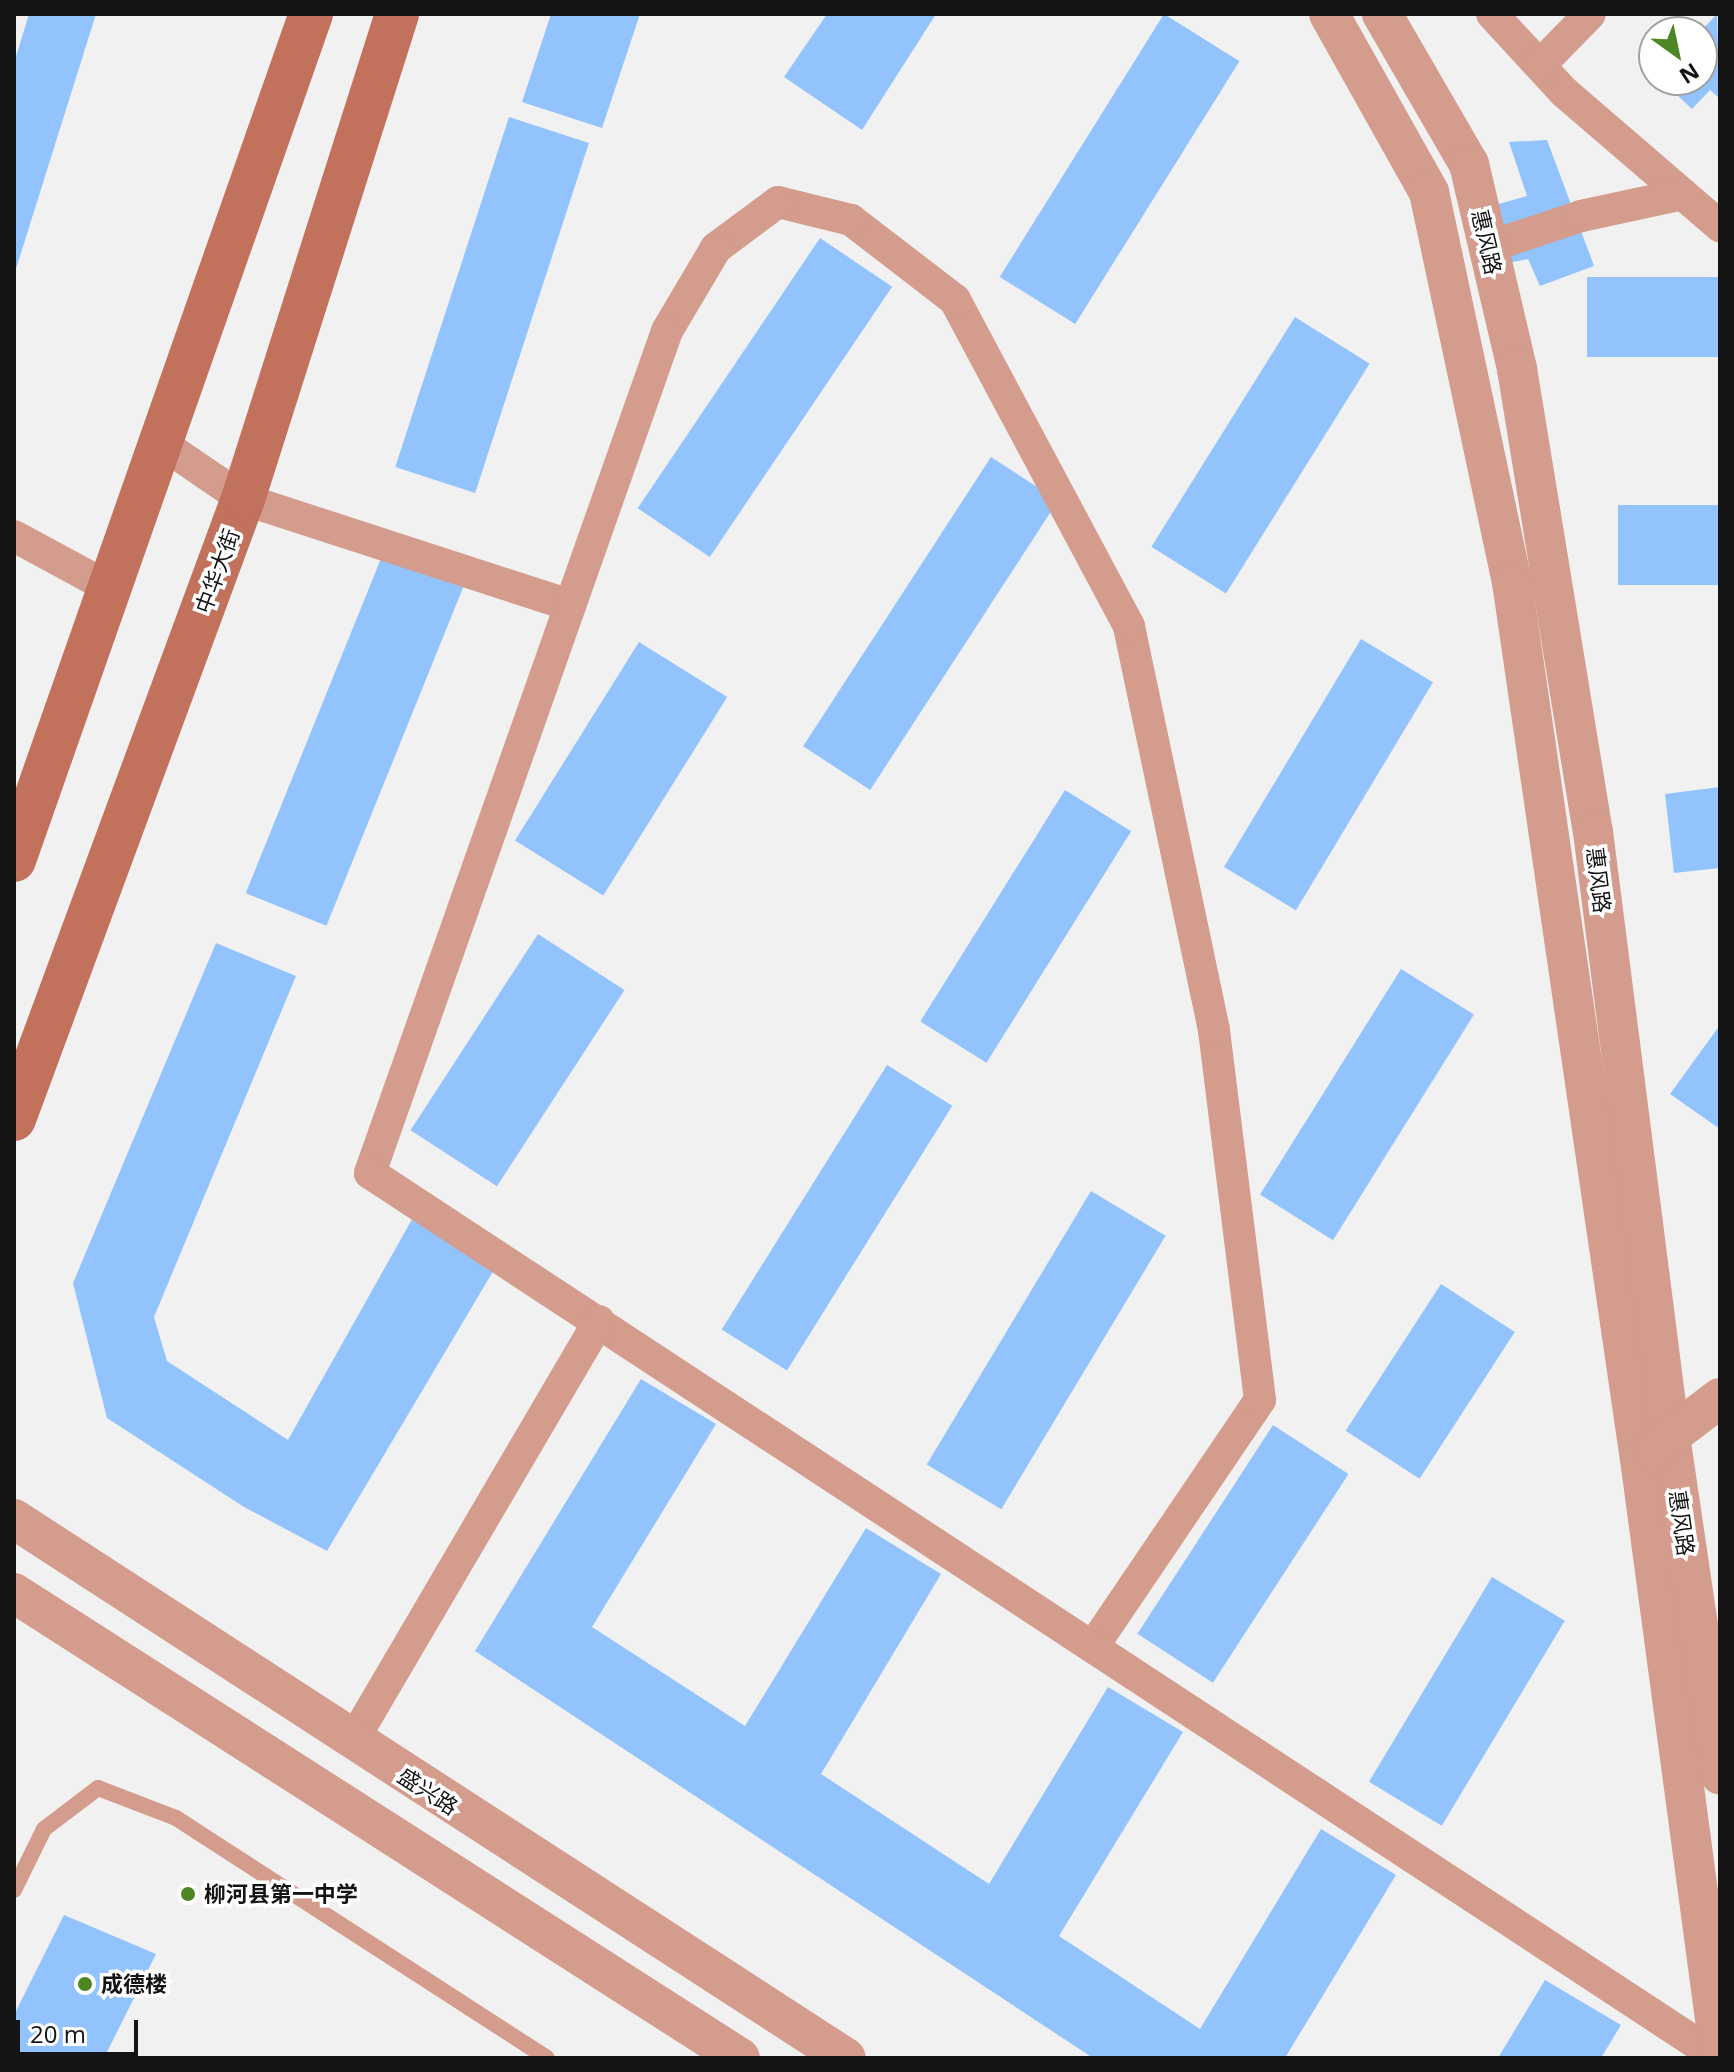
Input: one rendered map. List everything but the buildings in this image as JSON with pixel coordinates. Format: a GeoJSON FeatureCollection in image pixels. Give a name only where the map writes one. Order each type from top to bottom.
{"type":"FeatureCollection","features":[{"type":"Feature","properties":{"kind":"main road"},"geometry":{"type":"LineString","coordinates":[[14,860],[311,14]]}},
{"type":"Feature","properties":{"kind":"main road","name":"中华大街"},"geometry":{"type":"LineString","coordinates":[[14,1119],[243,499],[397,14]]}},
{"type":"Feature","properties":{"kind":"street"},"geometry":{"type":"LineString","coordinates":[[1329,14],[1429,192],[1512,582],[1655,1448],[1720,2057]]}},
{"type":"Feature","properties":{"kind":"street","name":"惠风路"},"geometry":{"type":"LineString","coordinates":[[1382,14],[1469,164],[1517,369],[1593,832],[1655,1448],[1720,1774]]}},
{"type":"Feature","properties":{"kind":"street"},"geometry":{"type":"LineString","coordinates":[[1492,14],[1540,65],[1720,226]]}},
{"type":"Feature","properties":{"kind":"street"},"geometry":{"type":"LineString","coordinates":[[1540,65],[1590,14]]}},
{"type":"Feature","properties":{"kind":"street"},"geometry":{"type":"LineString","coordinates":[[1488,247],[1581,216],[1683,194]]}},
{"type":"Feature","properties":{"kind":"street"},"geometry":{"type":"LineString","coordinates":[[1094,1645],[1260,1400],[1214,1030],[1129,626],[955,300],[851,220],[778,202],[716,248],[667,331],[370,1173],[1720,2057]]}},
{"type":"Feature","properties":{"kind":"street"},"geometry":{"type":"LineString","coordinates":[[161,443],[243,499],[570,605]]}},
{"type":"Feature","properties":{"kind":"street"},"geometry":{"type":"LineString","coordinates":[[14,536],[110,588]]}},
{"type":"Feature","properties":{"kind":"street"},"geometry":{"type":"LineString","coordinates":[[352,1742],[599,1321]]}},
{"type":"Feature","properties":{"kind":"street"},"geometry":{"type":"LineString","coordinates":[[1655,1448],[1720,1398]]}},
{"type":"Feature","properties":{"kind":"street","name":"盛兴路"},"geometry":{"type":"LineString","coordinates":[[14,1519],[352,1742],[846,2058]]}},
{"type":"Feature","properties":{"kind":"street"},"geometry":{"type":"LineString","coordinates":[[14,1593],[727,2054]]}},
{"type":"Feature","properties":{"kind":"lane"},"geometry":{"type":"LineString","coordinates":[[14,1890],[44,1829],[98,1788],[176,1818],[547,2058]]}},
{"type":"Feature","properties":{"kind":"place","name":"柳河县第一中学"},"geometry":{"type":"Point","coordinates":[188,1894]}},
{"type":"Feature","properties":{"kind":"place","name":"成德楼"},"geometry":{"type":"Point","coordinates":[85,1984]}}]}
